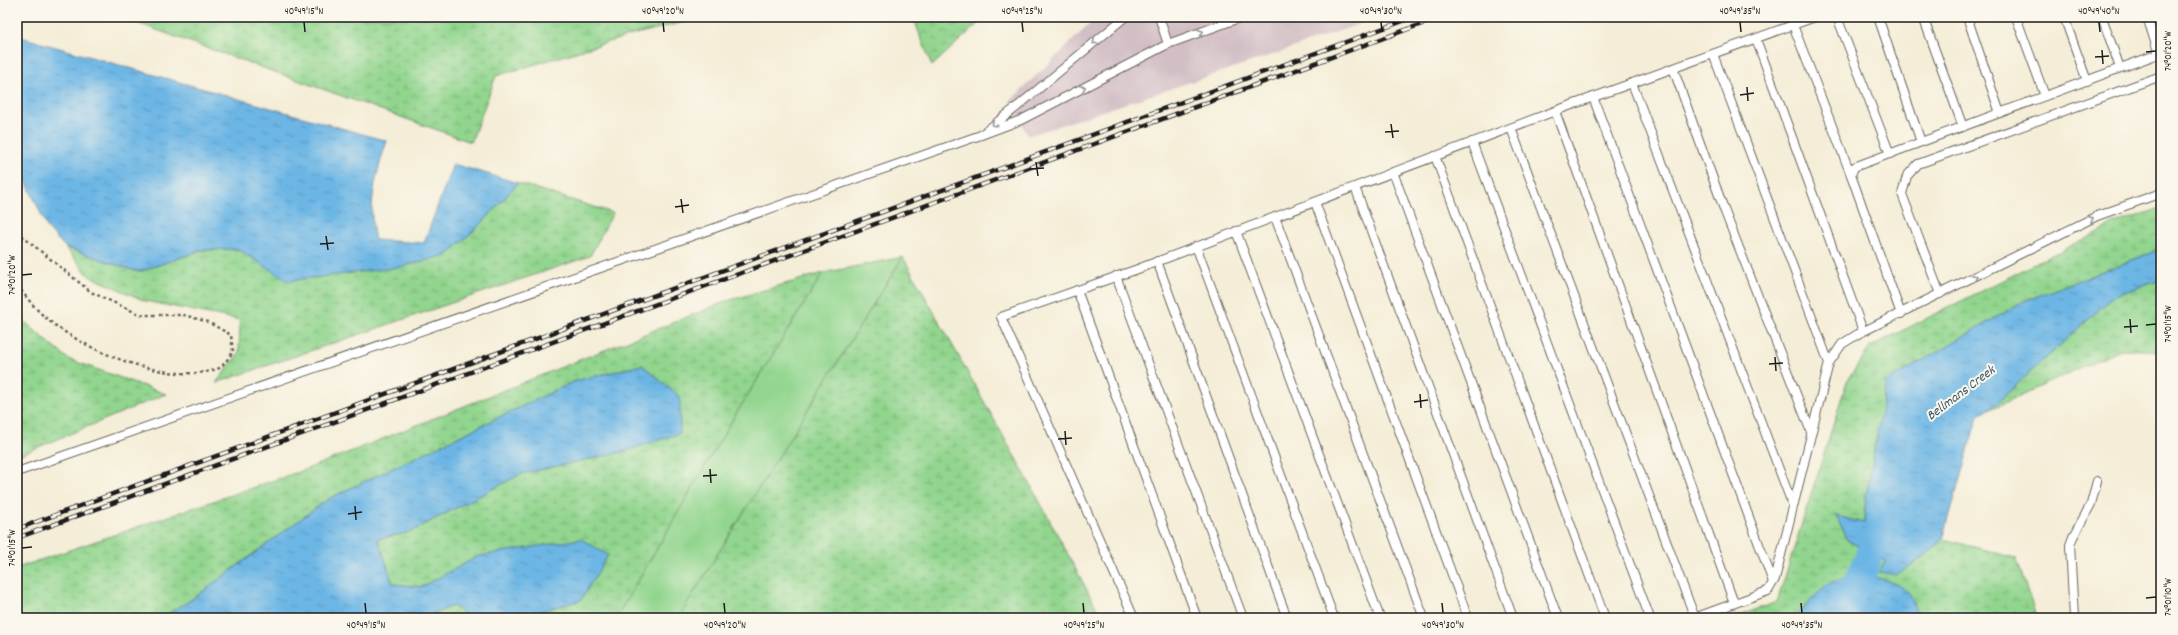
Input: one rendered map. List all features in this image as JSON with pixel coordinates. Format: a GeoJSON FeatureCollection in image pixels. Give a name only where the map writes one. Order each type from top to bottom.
{"type":"FeatureCollection","features":[{"type":"Feature","properties":{"kind":"lane"},"geometry":{"type":"LineString","coordinates":[[981,135],[1125,17]]}},
{"type":"Feature","properties":{"kind":"lane"},"geometry":{"type":"LineString","coordinates":[[1159,17],[1168,44]]}},
{"type":"Feature","properties":{"kind":"lane"},"geometry":{"type":"LineString","coordinates":[[17,472],[981,135],[1021,120],[1168,44],[1242,17]]}},
{"type":"Feature","properties":{"kind":"lane"},"geometry":{"type":"LineString","coordinates":[[1134,618],[1001,317],[1157,261],[1593,97],[1816,17]]}},
{"type":"Feature","properties":{"kind":"lane"},"geometry":{"type":"LineString","coordinates":[[1837,17],[1890,154]]}},
{"type":"Feature","properties":{"kind":"lane"},"geometry":{"type":"LineString","coordinates":[[1878,17],[1922,142]]}},
{"type":"Feature","properties":{"kind":"lane"},"geometry":{"type":"LineString","coordinates":[[1923,17],[1963,127]]}},
{"type":"Feature","properties":{"kind":"lane"},"geometry":{"type":"LineString","coordinates":[[1967,17],[2000,113]]}},
{"type":"Feature","properties":{"kind":"lane"},"geometry":{"type":"LineString","coordinates":[[2016,17],[2045,96]]}},
{"type":"Feature","properties":{"kind":"lane"},"geometry":{"type":"LineString","coordinates":[[2064,17],[2087,81]]}},
{"type":"Feature","properties":{"kind":"lane"},"geometry":{"type":"LineString","coordinates":[[2102,17],[2120,68]]}},
{"type":"Feature","properties":{"kind":"lane"},"geometry":{"type":"LineString","coordinates":[[1851,175],[1854,167],[2160,54],[2147,17]]}},
{"type":"Feature","properties":{"kind":"lane"},"geometry":{"type":"LineString","coordinates":[[1793,26],[1851,175],[1901,314]]}},
{"type":"Feature","properties":{"kind":"lane"},"geometry":{"type":"LineString","coordinates":[[1756,38],[1863,331]]}},
{"type":"Feature","properties":{"kind":"lane"},"geometry":{"type":"LineString","coordinates":[[1713,54],[1829,363]]}},
{"type":"Feature","properties":{"kind":"lane"},"geometry":{"type":"LineString","coordinates":[[1673,68],[1728,219],[1812,432]]}},
{"type":"Feature","properties":{"kind":"lane"},"geometry":{"type":"LineString","coordinates":[[1940,294],[1902,194],[1907,176],[1918,164],[2161,76]]}},
{"type":"Feature","properties":{"kind":"lane"},"geometry":{"type":"LineString","coordinates":[[1632,83],[1794,506]]}},
{"type":"Feature","properties":{"kind":"lane"},"geometry":{"type":"LineString","coordinates":[[1593,97],[1773,582]]}},
{"type":"Feature","properties":{"kind":"lane"},"geometry":{"type":"LineString","coordinates":[[1555,111],[1734,603]]}},
{"type":"Feature","properties":{"kind":"lane"},"geometry":{"type":"LineString","coordinates":[[1511,128],[1695,618],[1768,591],[1773,582],[1794,506],[1829,363],[1842,344],[1863,331],[1901,314],[2097,216],[2161,193]]}},
{"type":"Feature","properties":{"kind":"lane"},"geometry":{"type":"LineString","coordinates":[[1472,142],[1650,618]]}},
{"type":"Feature","properties":{"kind":"lane"},"geometry":{"type":"LineString","coordinates":[[1435,156],[1605,618]]}},
{"type":"Feature","properties":{"kind":"lane"},"geometry":{"type":"LineString","coordinates":[[1393,172],[1558,618]]}},
{"type":"Feature","properties":{"kind":"lane"},"geometry":{"type":"LineString","coordinates":[[1355,186],[1513,618]]}},
{"type":"Feature","properties":{"kind":"lane"},"geometry":{"type":"LineString","coordinates":[[1315,202],[1468,618]]}},
{"type":"Feature","properties":{"kind":"lane"},"geometry":{"type":"LineString","coordinates":[[1275,217],[1424,618]]}},
{"type":"Feature","properties":{"kind":"lane"},"geometry":{"type":"LineString","coordinates":[[1236,231],[1380,618]]}},
{"type":"Feature","properties":{"kind":"lane"},"geometry":{"type":"LineString","coordinates":[[1196,246],[1334,618]]}},
{"type":"Feature","properties":{"kind":"lane"},"geometry":{"type":"LineString","coordinates":[[1157,261],[1287,618]]}},
{"type":"Feature","properties":{"kind":"lane"},"geometry":{"type":"LineString","coordinates":[[1116,276],[1243,618]]}},
{"type":"Feature","properties":{"kind":"lane"},"geometry":{"type":"LineString","coordinates":[[1077,290],[1197,618]]}},
{"type":"Feature","properties":{"kind":"lane"},"geometry":{"type":"LineString","coordinates":[[2074,618],[2070,545],[2091,504],[2097,481]]}},
{"type":"Feature","properties":{"kind":"path"},"geometry":{"type":"LineString","coordinates":[[17,232],[91,292],[141,315],[184,316],[208,322],[231,335],[233,352],[218,369],[196,374],[168,372],[124,361],[87,345],[46,318],[17,286]]}},
{"type":"Feature","properties":{"kind":"shaded area"},"geometry":{"type":"Polygon","coordinates":[[[1097,17],[1378,17],[1281,52],[1028,136],[1010,101],[1097,17]]]}},
{"type":"Feature","properties":{"kind":"green space"},"geometry":{"type":"Polygon","coordinates":[[[120,17],[704,17],[632,35],[496,76],[471,142],[120,17]]]}},
{"type":"Feature","properties":{"kind":"green space"},"geometry":{"type":"Polygon","coordinates":[[[913,17],[985,17],[932,66],[913,17]]]}},
{"type":"Feature","properties":{"kind":"green space"},"geometry":{"type":"Polygon","coordinates":[[[518,183],[613,213],[590,256],[216,383],[239,353],[240,320],[145,301],[89,276],[65,247],[138,272],[202,250],[238,249],[289,281],[447,255],[483,222],[518,183]]]}},
{"type":"Feature","properties":{"kind":"green space"},"geometry":{"type":"Polygon","coordinates":[[[2161,208],[2161,249],[2022,302],[1866,497],[1864,523],[1836,516],[1847,540],[1886,561],[1879,572],[1925,556],[1943,539],[2016,558],[2037,618],[1923,618],[1915,612],[1909,594],[1893,583],[1828,583],[1794,618],[1732,618],[1777,602],[1847,381],[1870,347],[2114,224],[2161,208]]]}},
{"type":"Feature","properties":{"kind":"green space"},"geometry":{"type":"Polygon","coordinates":[[[903,257],[678,618],[616,618],[734,417],[823,273],[903,257]]]}},
{"type":"Feature","properties":{"kind":"green space"},"geometry":{"type":"Polygon","coordinates":[[[903,257],[1033,489],[1102,618],[678,618],[903,257]]]}},
{"type":"Feature","properties":{"kind":"green space"},"geometry":{"type":"Polygon","coordinates":[[[823,273],[734,417],[616,618],[517,618],[581,599],[479,556],[421,587],[393,584],[378,539],[410,532],[521,474],[626,451],[642,365],[575,381],[328,499],[191,600],[160,618],[17,618],[17,568],[307,469],[727,301],[823,273]]]}},
{"type":"Feature","properties":{"kind":"green space"},"geometry":{"type":"Polygon","coordinates":[[[2161,280],[2161,351],[2121,349],[1989,410],[2115,295],[2161,280]]]}},
{"type":"Feature","properties":{"kind":"green space"},"geometry":{"type":"Polygon","coordinates":[[[17,315],[68,359],[166,394],[17,456],[17,315]]]}},
{"type":"Feature","properties":{"kind":"green space"},"geometry":{"type":"Polygon","coordinates":[[[453,606],[469,618],[433,618],[433,614],[453,606]]]}},
{"type":"Feature","properties":{"kind":"water"},"geometry":{"type":"Polygon","coordinates":[[[17,36],[387,141],[379,165],[372,202],[375,240],[424,243],[453,164],[518,183],[483,222],[447,255],[401,267],[288,281],[238,249],[202,250],[138,272],[65,247],[48,229],[17,162],[17,36]]]}},
{"type":"Feature","properties":{"kind":"water"},"geometry":{"type":"Polygon","coordinates":[[[2161,249],[2161,280],[2115,295],[1989,410],[1978,415],[1943,539],[1925,556],[1896,575],[1879,572],[1886,561],[1847,540],[1836,516],[1864,523],[1866,497],[1886,382],[2022,302],[2161,249]]]}},
{"type":"Feature","properties":{"kind":"water"},"geometry":{"type":"Polygon","coordinates":[[[642,365],[680,397],[680,433],[626,451],[521,474],[410,532],[378,539],[393,584],[421,587],[479,556],[581,539],[608,555],[581,600],[517,618],[469,618],[453,606],[433,614],[433,618],[160,618],[191,600],[328,499],[575,381],[642,365]]]}},
{"type":"Feature","properties":{"kind":"water"},"geometry":{"type":"Polygon","coordinates":[[[1862,574],[1888,581],[1901,587],[1910,595],[1916,610],[1923,618],[1794,618],[1828,583],[1862,574]]]}},
{"type":"Feature","properties":{"kind":"waterway","name":"Bellmans Creek"},"geometry":{"type":"LineString","coordinates":[[1839,618],[1862,574],[1884,517]]}},
{"type":"Feature","properties":{"kind":"railway"},"geometry":{"type":"LineString","coordinates":[[17,529],[1414,17]]}},
{"type":"Feature","properties":{"kind":"railway"},"geometry":{"type":"LineString","coordinates":[[17,538],[1441,17]]}}]}
